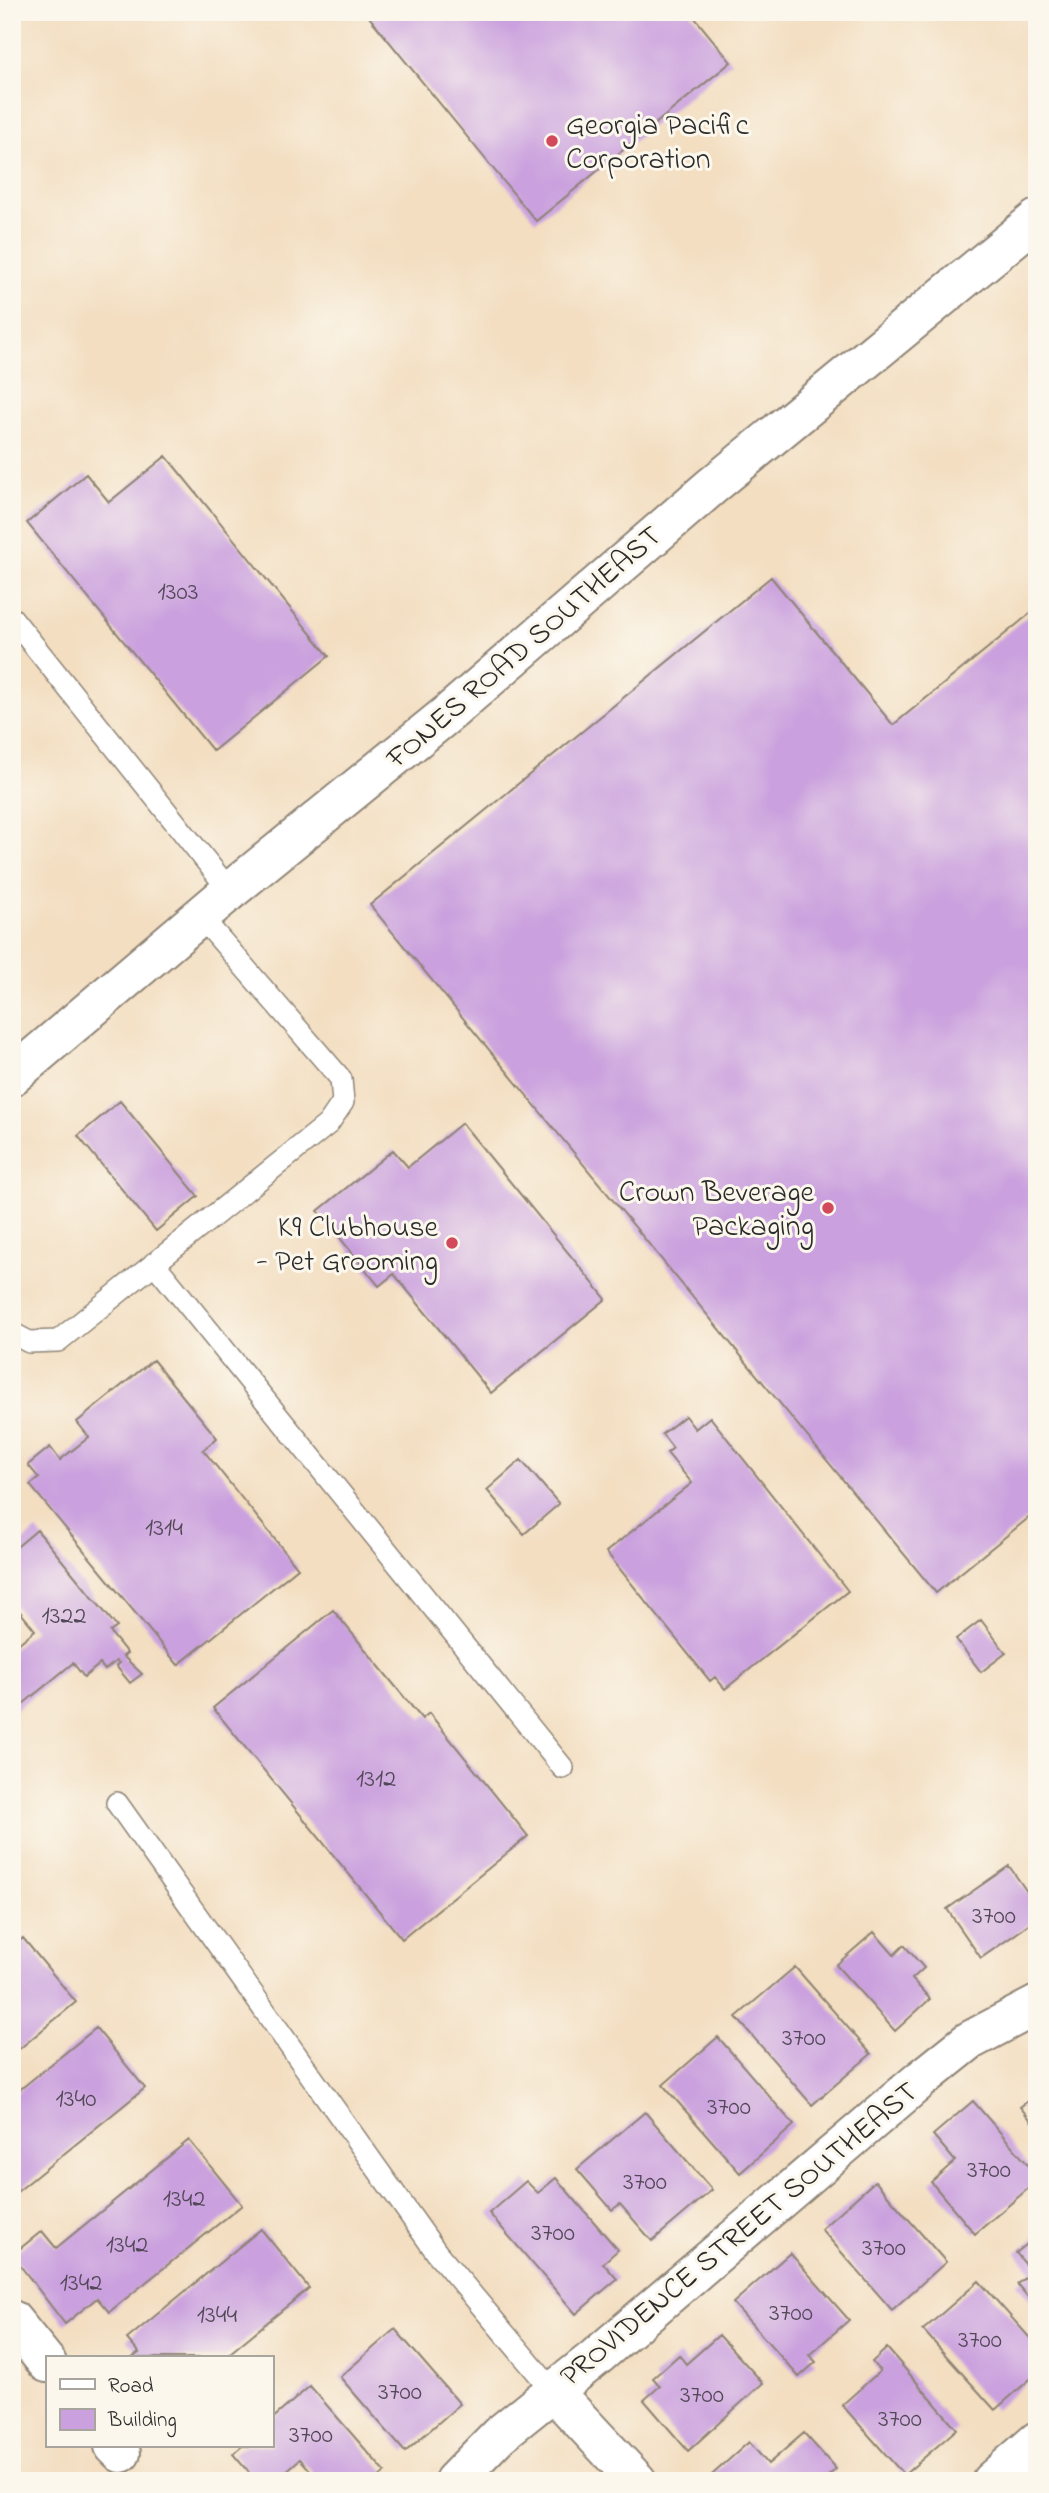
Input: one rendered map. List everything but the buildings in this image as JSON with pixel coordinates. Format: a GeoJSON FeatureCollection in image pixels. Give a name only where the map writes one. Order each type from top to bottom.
{"type":"FeatureCollection","features":[{"type":"Feature","properties":{"kind":"street","name":"FONES ROAD SOUTHEAST"},"geometry":{"type":"LineString","coordinates":[[12,1076],[230,891],[450,712],[712,486],[1037,219]]}},
{"type":"Feature","properties":{"kind":"street","name":"PROVIDENCE STREET SOUTHEAST"},"geometry":{"type":"LineString","coordinates":[[454,2481],[499,2435],[596,2357],[968,2041],[1037,2005]]}},
{"type":"Feature","properties":{"kind":"street"},"geometry":{"type":"LineString","coordinates":[[12,2320],[46,2362]]}},
{"type":"Feature","properties":{"kind":"street"},"geometry":{"type":"LineString","coordinates":[[552,2390],[637,2481]]}},
{"type":"Feature","properties":{"kind":"street"},"geometry":{"type":"LineString","coordinates":[[992,2481],[1037,2441]]}},
{"type":"Feature","properties":{"kind":"lane"},"geometry":{"type":"LineString","coordinates":[[12,618],[230,891]]}},
{"type":"Feature","properties":{"kind":"lane"},"geometry":{"type":"LineString","coordinates":[[12,1333],[29,1342],[58,1341],[328,1124],[343,1101],[341,1079],[201,917]]}},
{"type":"Feature","properties":{"kind":"lane"},"geometry":{"type":"LineString","coordinates":[[154,1263],[563,1768]]}},
{"type":"Feature","properties":{"kind":"lane"},"geometry":{"type":"LineString","coordinates":[[117,1803],[437,2253],[552,2390]]}},
{"type":"Feature","properties":{"kind":"place","name":"Georgia Pacific Corporation"},"geometry":{"type":"Point","coordinates":[552,141]}},
{"type":"Feature","properties":{"kind":"place","name":"Crown Beverage Packaging"},"geometry":{"type":"Point","coordinates":[828,1208]}},
{"type":"Feature","properties":{"kind":"place","name":"K9 Clubhouse - Pet Grooming"},"geometry":{"type":"Point","coordinates":[452,1243]}}]}
